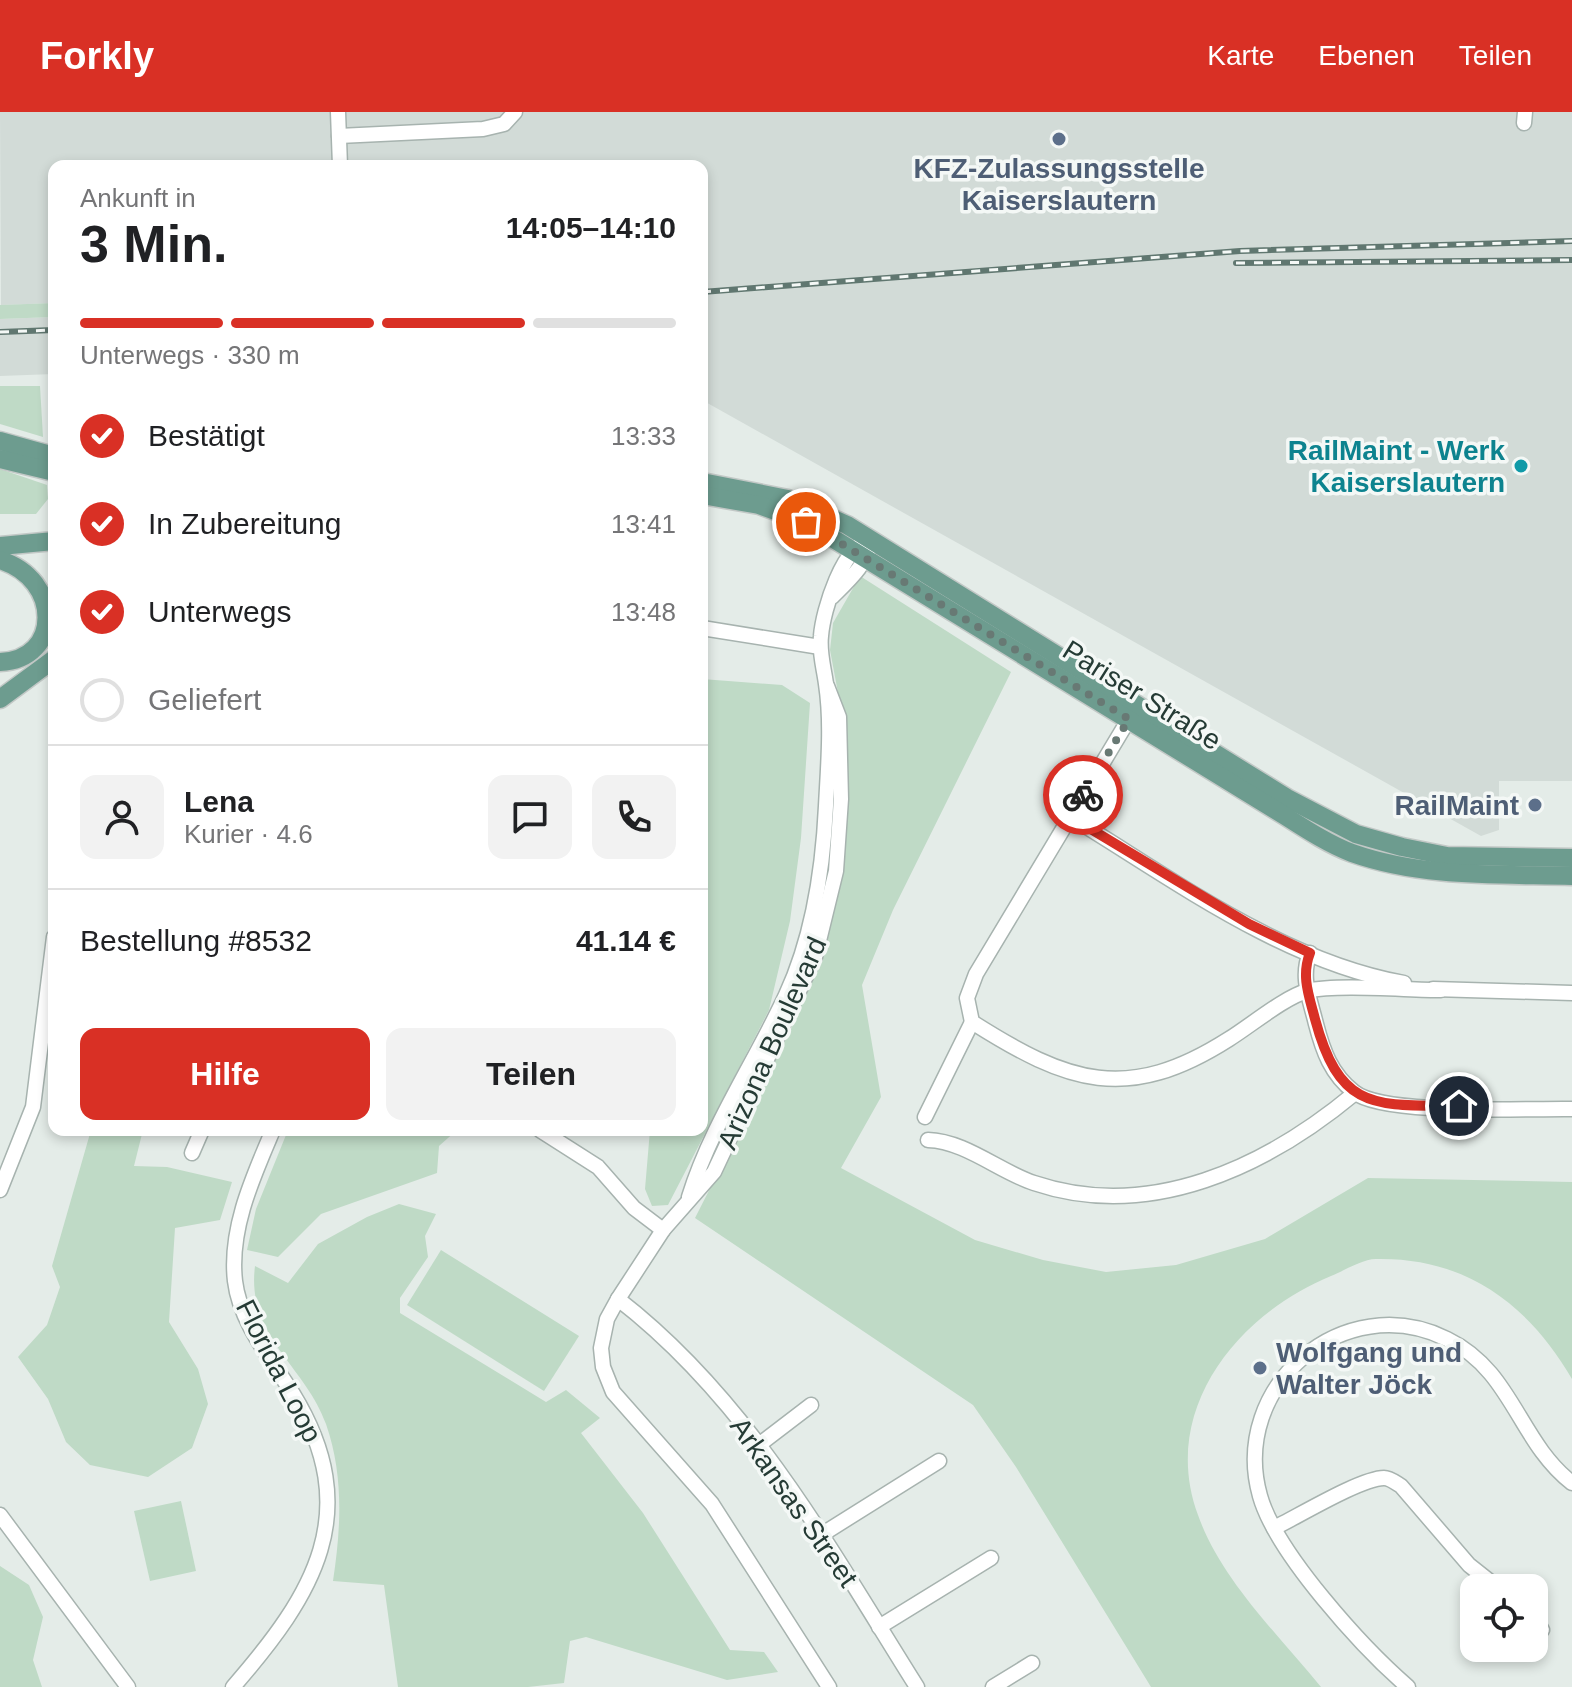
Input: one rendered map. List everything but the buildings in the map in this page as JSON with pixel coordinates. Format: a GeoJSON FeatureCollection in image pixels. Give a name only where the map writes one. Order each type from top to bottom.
{"type":"FeatureCollection","features":[{"type":"Feature","properties":{"kind":"main road"},"geometry":{"type":"LineString","coordinates":[[0,441],[48,454]]}},
{"type":"Feature","properties":{"kind":"main road"},"geometry":{"type":"LineString","coordinates":[[0,459],[48,471]]}},
{"type":"Feature","properties":{"kind":"main road","name":"Pariser Straße"},"geometry":{"type":"LineString","coordinates":[[708,483],[788,499],[863,548],[1134,712],[1356,834],[1447,856],[1572,858]]}},
{"type":"Feature","properties":{"kind":"main road","name":"Pariser Straße"},"geometry":{"type":"LineString","coordinates":[[708,496],[784,512],[863,548]]}},
{"type":"Feature","properties":{"kind":"main road"},"geometry":{"type":"LineString","coordinates":[[0,546],[48,543]]}},
{"type":"Feature","properties":{"kind":"main road"},"geometry":{"type":"LineString","coordinates":[[0,558],[48,544]]}},
{"type":"Feature","properties":{"kind":"main road"},"geometry":{"type":"LineString","coordinates":[[0,558],[24,570],[43,592],[47,605],[44,629],[34,647],[18,658],[0,662]]}},
{"type":"Feature","properties":{"kind":"main road"},"geometry":{"type":"LineString","coordinates":[[0,699],[48,663]]}},
{"type":"Feature","properties":{"kind":"main road","name":"Pariser Straße"},"geometry":{"type":"LineString","coordinates":[[1134,712],[1282,814],[1350,852],[1400,867],[1445,873],[1572,876]]}},
{"type":"Feature","properties":{"kind":"street"},"geometry":{"type":"LineString","coordinates":[[338,112],[340,160]]}},
{"type":"Feature","properties":{"kind":"street"},"geometry":{"type":"LineString","coordinates":[[339,136],[483,129],[504,124],[515,112]]}},
{"type":"Feature","properties":{"kind":"street","name":"Arizona Boulevard"},"geometry":{"type":"LineString","coordinates":[[688,1201],[700,1163],[787,993],[800,960],[813,907],[826,810],[827,686],[820,647],[823,622],[832,597],[863,548]]}},
{"type":"Feature","properties":{"kind":"street"},"geometry":{"type":"LineString","coordinates":[[708,629],[820,647]]}},
{"type":"Feature","properties":{"kind":"street","name":"Arizona Boulevard"},"geometry":{"type":"LineString","coordinates":[[827,686],[839,717],[841,799],[838,861],[815,957],[792,1013],[728,1137],[714,1172],[663,1230],[618,1299],[607,1319],[601,1348],[609,1384],[620,1401],[712,1504],[829,1687]]}},
{"type":"Feature","properties":{"kind":"street"},"geometry":{"type":"LineString","coordinates":[[1134,712],[1069,816],[970,987],[966,1006],[972,1022],[1062,1072],[1091,1079],[1121,1080],[1162,1072],[1204,1055],[1308,991],[1572,993]]}},
{"type":"Feature","properties":{"kind":"street"},"geometry":{"type":"LineString","coordinates":[[1069,816],[1249,924],[1310,953],[1366,974],[1441,990]]}},
{"type":"Feature","properties":{"kind":"street"},"geometry":{"type":"LineString","coordinates":[[813,907],[819,916],[826,918]]}},
{"type":"Feature","properties":{"kind":"street"},"geometry":{"type":"LineString","coordinates":[[1310,953],[1305,967],[1308,991],[1329,1065],[1355,1093],[1384,1104],[1572,1109]]}},
{"type":"Feature","properties":{"kind":"street"},"geometry":{"type":"LineString","coordinates":[[0,1190],[33,1107],[48,986]]}},
{"type":"Feature","properties":{"kind":"street"},"geometry":{"type":"LineString","coordinates":[[925,1117],[972,1022]]}},
{"type":"Feature","properties":{"kind":"street"},"geometry":{"type":"LineString","coordinates":[[928,1140],[950,1144],[1039,1185],[1111,1196],[1161,1194],[1211,1180],[1259,1157],[1355,1093]]}},
{"type":"Feature","properties":{"kind":"street"},"geometry":{"type":"LineString","coordinates":[[192,1153],[199,1136]]}},
{"type":"Feature","properties":{"kind":"street","name":"Florida Loop"},"geometry":{"type":"LineString","coordinates":[[233,1687],[305,1593],[318,1560],[326,1512],[326,1476],[317,1442],[248,1320],[235,1283],[234,1261],[241,1212],[271,1136]]}},
{"type":"Feature","properties":{"kind":"street"},"geometry":{"type":"LineString","coordinates":[[549,1136],[605,1172],[634,1208],[663,1230]]}},
{"type":"Feature","properties":{"kind":"street","name":"Arkansas Street"},"geometry":{"type":"LineString","coordinates":[[618,1299],[665,1340],[760,1444],[917,1687]]}},
{"type":"Feature","properties":{"kind":"street"},"geometry":{"type":"LineString","coordinates":[[1408,1687],[1331,1607],[1274,1528],[1260,1495],[1255,1459],[1259,1424],[1280,1380],[1306,1351],[1334,1334],[1393,1324],[1433,1332],[1482,1362],[1509,1395],[1541,1452],[1572,1483]]}},
{"type":"Feature","properties":{"kind":"street"},"geometry":{"type":"LineString","coordinates":[[760,1444],[811,1405]]}},
{"type":"Feature","properties":{"kind":"street"},"geometry":{"type":"LineString","coordinates":[[821,1535],[939,1461]]}},
{"type":"Feature","properties":{"kind":"street"},"geometry":{"type":"LineString","coordinates":[[1274,1528],[1365,1483],[1383,1478],[1401,1486],[1469,1565],[1480,1574]]}},
{"type":"Feature","properties":{"kind":"street"},"geometry":{"type":"LineString","coordinates":[[0,1515],[128,1687]]}},
{"type":"Feature","properties":{"kind":"street"},"geometry":{"type":"LineString","coordinates":[[879,1627],[991,1558]]}},
{"type":"Feature","properties":{"kind":"street"},"geometry":{"type":"LineString","coordinates":[[993,1687],[1032,1663]]}},
{"type":"Feature","properties":{"kind":"shaded area","name":"RailMaint - Werk Kaiserslautern"},"geometry":{"type":"Polygon","coordinates":[[[0,112],[1572,112],[1572,781],[1499,781],[1499,830],[1481,836],[708,403],[708,160],[48,160],[48,303],[1,305],[0,112]]]}},
{"type":"Feature","properties":{"kind":"shaded area"},"geometry":{"type":"Polygon","coordinates":[[[48,317],[48,374],[0,376],[0,319],[48,317]]]}},
{"type":"Feature","properties":{"kind":"green space"},"geometry":{"type":"Polygon","coordinates":[[[48,303],[48,317],[0,319],[0,305],[48,303]]]}},
{"type":"Feature","properties":{"kind":"green space"},"geometry":{"type":"Polygon","coordinates":[[[0,386],[40,386],[43,437],[0,424],[0,386]]]}},
{"type":"Feature","properties":{"kind":"green space"},"geometry":{"type":"Polygon","coordinates":[[[0,469],[47,485],[48,499],[36,514],[0,514],[0,469]]]}},
{"type":"Feature","properties":{"kind":"green space"},"geometry":{"type":"Polygon","coordinates":[[[860,576],[1011,672],[893,910],[862,985],[881,1097],[841,1168],[975,1240],[1043,1260],[1106,1272],[1176,1265],[1265,1239],[1368,1178],[1572,1182],[1572,1379],[1536,1329],[1492,1290],[1439,1266],[1376,1259],[1359,1263],[1297,1293],[1266,1315],[1238,1341],[1215,1370],[1198,1403],[1189,1439],[1189,1476],[1198,1515],[1208,1539],[1252,1606],[1321,1687],[1151,1687],[1016,1467],[973,1405],[695,1218],[792,1027],[819,955],[838,881],[844,725],[830,650],[833,623],[860,576]]]}},
{"type":"Feature","properties":{"kind":"green space"},"geometry":{"type":"Polygon","coordinates":[[[708,679],[782,685],[810,703],[801,838],[790,921],[769,1010],[708,1128],[708,679]]]}},
{"type":"Feature","properties":{"kind":"green space"},"geometry":{"type":"Polygon","coordinates":[[[89,1136],[142,1136],[134,1166],[167,1167],[232,1182],[220,1220],[175,1228],[169,1322],[198,1369],[208,1404],[192,1448],[148,1477],[90,1465],[66,1442],[48,1399],[18,1357],[47,1325],[60,1287],[52,1266],[89,1136]]]}},
{"type":"Feature","properties":{"kind":"green space"},"geometry":{"type":"Polygon","coordinates":[[[286,1136],[450,1136],[439,1146],[437,1173],[321,1214],[278,1257],[247,1250],[256,1209],[286,1136]]]}},
{"type":"Feature","properties":{"kind":"green space"},"geometry":{"type":"Polygon","coordinates":[[[649,1136],[704,1136],[668,1205],[652,1206],[645,1189],[649,1136]]]}},
{"type":"Feature","properties":{"kind":"green space"},"geometry":{"type":"Polygon","coordinates":[[[399,1204],[436,1214],[425,1236],[428,1257],[400,1298],[400,1313],[546,1402],[566,1390],[600,1418],[581,1433],[643,1513],[730,1650],[764,1652],[778,1672],[727,1680],[586,1637],[570,1641],[564,1683],[528,1687],[398,1687],[384,1585],[333,1581],[339,1502],[332,1444],[317,1403],[279,1350],[259,1312],[255,1266],[288,1283],[318,1244],[367,1217],[399,1204]]]}},
{"type":"Feature","properties":{"kind":"green space"},"geometry":{"type":"Polygon","coordinates":[[[441,1250],[579,1336],[544,1391],[407,1305],[441,1250]]]}},
{"type":"Feature","properties":{"kind":"green space"},"geometry":{"type":"Polygon","coordinates":[[[181,1501],[196,1571],[150,1581],[134,1511],[181,1501]]]}},
{"type":"Feature","properties":{"kind":"green space"},"geometry":{"type":"Polygon","coordinates":[[[0,1566],[29,1585],[43,1617],[33,1660],[42,1687],[0,1687],[0,1566]]]}},
{"type":"Feature","properties":{"kind":"railway"},"geometry":{"type":"LineString","coordinates":[[708,292],[1240,251],[1572,241]]}},
{"type":"Feature","properties":{"kind":"railway"},"geometry":{"type":"LineString","coordinates":[[1236,263],[1572,260]]}},
{"type":"Feature","properties":{"kind":"railway"},"geometry":{"type":"LineString","coordinates":[[0,332],[48,330]]}},
{"type":"Feature","properties":{"kind":"way so far"},"geometry":{"type":"LineString","coordinates":[[806,522],[1129,719],[1083,795]]}},
{"type":"Feature","properties":{"kind":"place","name":"KFZ-Zulassungsstelle Kaiserslautern"},"geometry":{"type":"Point","coordinates":[1059,139]}},
{"type":"Feature","properties":{"kind":"place","name":"RailMaint - Werk Kaiserslautern"},"geometry":{"type":"Point","coordinates":[1521,466]}},
{"type":"Feature","properties":{"kind":"place","name":"RailMaint"},"geometry":{"type":"Point","coordinates":[1535,805]}},
{"type":"Feature","properties":{"kind":"place","name":"Wolfgang und Walter Jöck"},"geometry":{"type":"Point","coordinates":[1260,1368]}},
{"type":"Feature","properties":{"kind":"route"},"geometry":{"type":"LineString","coordinates":[[1083,795],[1069,816],[1249,924],[1310,953],[1304,980],[1323,1047],[1329,1065],[1355,1093],[1384,1104],[1459,1106]]}}]}
